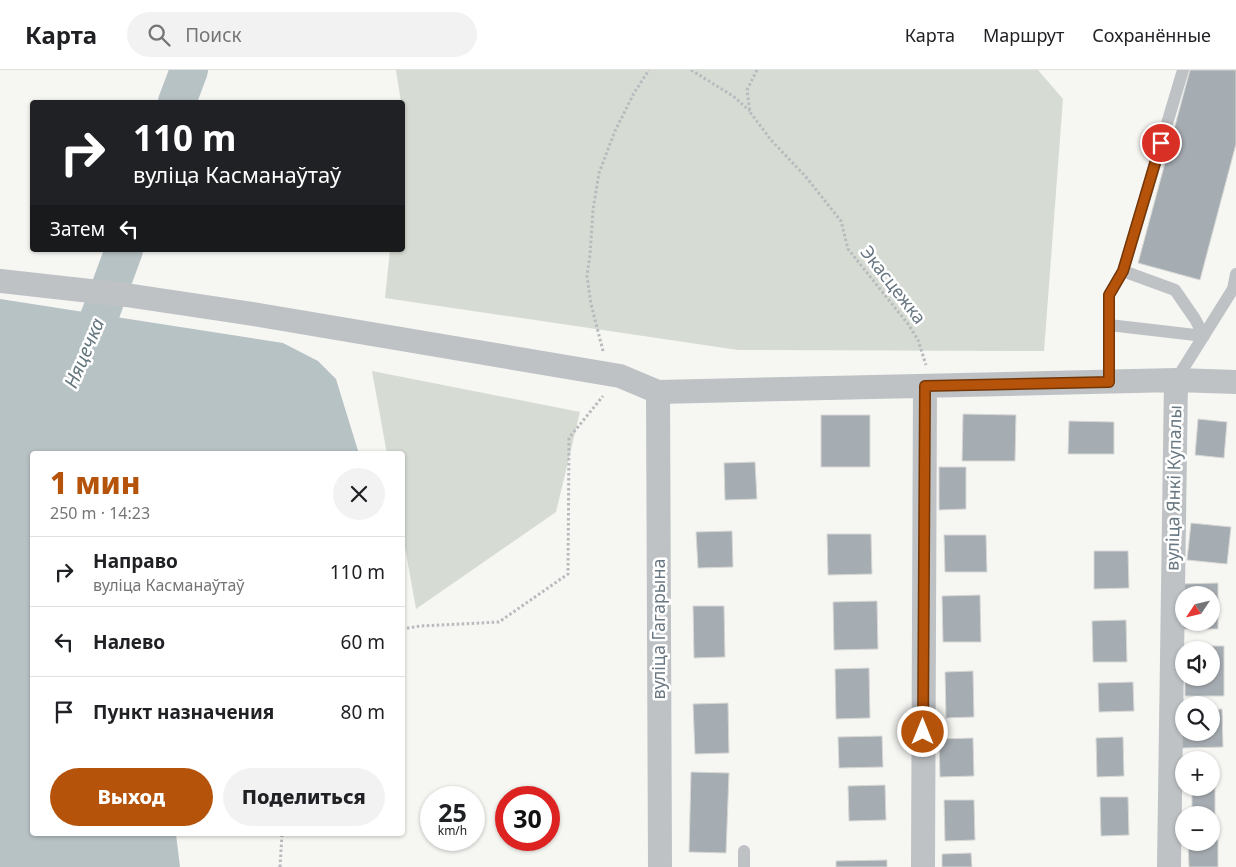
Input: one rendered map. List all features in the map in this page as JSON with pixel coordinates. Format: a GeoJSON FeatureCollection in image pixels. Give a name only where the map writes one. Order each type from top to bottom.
{"type":"FeatureCollection","features":[{"type":"Feature","properties":{"kind":"street"},"geometry":{"type":"LineString","coordinates":[[0,281],[126,295],[253,314],[611,375],[658,392],[1176,380],[1236,382]]}},
{"type":"Feature","properties":{"kind":"street","name":"вуліца Янкі Купалы"},"geometry":{"type":"LineString","coordinates":[[1169,867],[1176,380]]}},
{"type":"Feature","properties":{"kind":"street"},"geometry":{"type":"LineString","coordinates":[[923,867],[925,386]]}},
{"type":"Feature","properties":{"kind":"street","name":"вуліца Гагарына"},"geometry":{"type":"LineString","coordinates":[[658,392],[660,867]]}},
{"type":"Feature","properties":{"kind":"lane"},"geometry":{"type":"LineString","coordinates":[[1109,382],[1109,295],[1123,271],[1183,70]]}},
{"type":"Feature","properties":{"kind":"lane"},"geometry":{"type":"LineString","coordinates":[[1123,271],[1175,290],[1204,336]]}},
{"type":"Feature","properties":{"kind":"lane"},"geometry":{"type":"LineString","coordinates":[[1176,380],[1233,289],[1236,274]]}},
{"type":"Feature","properties":{"kind":"lane"},"geometry":{"type":"LineString","coordinates":[[1109,325],[1204,336]]}},
{"type":"Feature","properties":{"kind":"lane"},"geometry":{"type":"LineString","coordinates":[[744,851],[744,867]]}},
{"type":"Feature","properties":{"kind":"path"},"geometry":{"type":"LineString","coordinates":[[405,628],[499,622],[568,574],[569,438],[611,375],[605,360],[586,276],[590,255],[593,210],[599,173],[614,131],[634,92],[649,70]]}},
{"type":"Feature","properties":{"kind":"path","name":"Экасцежка"},"geometry":{"type":"LineString","coordinates":[[691,70],[733,96],[750,112],[771,140],[806,178],[841,221],[848,249],[918,340],[926,364],[925,386]]}},
{"type":"Feature","properties":{"kind":"path"},"geometry":{"type":"LineString","coordinates":[[750,112],[747,90],[757,70]]}},
{"type":"Feature","properties":{"kind":"path"},"geometry":{"type":"LineString","coordinates":[[280,867],[282,836]]}},
{"type":"Feature","properties":{"kind":"shaded area"},"geometry":{"type":"Polygon","coordinates":[[[396,70],[1038,70],[1063,99],[1044,351],[738,350],[385,298],[390,252],[405,252],[405,100],[401,100],[396,70]]]}},
{"type":"Feature","properties":{"kind":"shaded area"},"geometry":{"type":"Polygon","coordinates":[[[372,371],[580,412],[556,512],[416,609],[405,547],[405,451],[386,451],[372,371]]]}},
{"type":"Feature","properties":{"kind":"water"},"geometry":{"type":"Polygon","coordinates":[[[0,299],[283,343],[318,361],[336,379],[358,451],[30,451],[30,836],[176,836],[180,867],[0,867],[0,299]]]}},
{"type":"Feature","properties":{"kind":"building"},"geometry":{"type":"Polygon","coordinates":[[[1190,70],[1236,70],[1236,144],[1200,280],[1138,263],[1190,70]]]}},
{"type":"Feature","properties":{"kind":"building"},"geometry":{"type":"Polygon","coordinates":[[[963,414],[1016,415],[1015,461],[962,461],[963,414]]]}},
{"type":"Feature","properties":{"kind":"building"},"geometry":{"type":"Polygon","coordinates":[[[821,415],[870,415],[870,467],[821,467],[821,415]]]}},
{"type":"Feature","properties":{"kind":"building"},"geometry":{"type":"Polygon","coordinates":[[[1198,419],[1227,422],[1224,458],[1195,455],[1198,419]]]}},
{"type":"Feature","properties":{"kind":"building"},"geometry":{"type":"Polygon","coordinates":[[[1069,421],[1114,422],[1114,454],[1068,454],[1069,421]]]}},
{"type":"Feature","properties":{"kind":"building"},"geometry":{"type":"Polygon","coordinates":[[[755,462],[757,499],[725,500],[724,463],[755,462]]]}},
{"type":"Feature","properties":{"kind":"building"},"geometry":{"type":"Polygon","coordinates":[[[939,467],[966,467],[966,509],[939,510],[939,467]]]}},
{"type":"Feature","properties":{"kind":"building"},"geometry":{"type":"Polygon","coordinates":[[[1191,523],[1231,527],[1227,564],[1187,560],[1191,523]]]}},
{"type":"Feature","properties":{"kind":"building"},"geometry":{"type":"Polygon","coordinates":[[[732,531],[733,567],[698,568],[696,532],[732,531]]]}},
{"type":"Feature","properties":{"kind":"building"},"geometry":{"type":"Polygon","coordinates":[[[827,534],[871,534],[872,574],[828,575],[827,534]]]}},
{"type":"Feature","properties":{"kind":"building"},"geometry":{"type":"Polygon","coordinates":[[[944,535],[986,535],[987,572],[945,572],[944,535]]]}},
{"type":"Feature","properties":{"kind":"building"},"geometry":{"type":"Polygon","coordinates":[[[1094,551],[1128,551],[1129,588],[1094,589],[1094,551]]]}},
{"type":"Feature","properties":{"kind":"building"},"geometry":{"type":"Polygon","coordinates":[[[1218,583],[1218,586],[1179,586],[1179,584],[1218,583]]]}},
{"type":"Feature","properties":{"kind":"building"},"geometry":{"type":"Polygon","coordinates":[[[980,595],[981,642],[943,642],[942,596],[980,595]]]}},
{"type":"Feature","properties":{"kind":"building"},"geometry":{"type":"Polygon","coordinates":[[[877,601],[878,649],[834,650],[833,602],[877,601]]]}},
{"type":"Feature","properties":{"kind":"building"},"geometry":{"type":"Polygon","coordinates":[[[693,606],[724,606],[725,657],[694,658],[693,606]]]}},
{"type":"Feature","properties":{"kind":"building"},"geometry":{"type":"Polygon","coordinates":[[[1126,620],[1127,662],[1093,662],[1092,621],[1126,620]]]}},
{"type":"Feature","properties":{"kind":"building"},"geometry":{"type":"Polygon","coordinates":[[[1220,646],[1224,646],[1224,696],[1185,696],[1185,686],[1220,686],[1220,646]]]}},
{"type":"Feature","properties":{"kind":"building"},"geometry":{"type":"Polygon","coordinates":[[[869,668],[870,718],[836,719],[835,669],[869,668]]]}},
{"type":"Feature","properties":{"kind":"building"},"geometry":{"type":"Polygon","coordinates":[[[973,671],[974,717],[946,718],[945,672],[973,671]]]}},
{"type":"Feature","properties":{"kind":"building"},"geometry":{"type":"Polygon","coordinates":[[[1133,682],[1134,711],[1099,712],[1098,683],[1133,682]]]}},
{"type":"Feature","properties":{"kind":"building"},"geometry":{"type":"Polygon","coordinates":[[[728,703],[729,753],[695,754],[693,704],[728,703]]]}},
{"type":"Feature","properties":{"kind":"building"},"geometry":{"type":"Polygon","coordinates":[[[1220,709],[1222,709],[1223,747],[1181,748],[1181,741],[1220,741],[1220,709]]]}},
{"type":"Feature","properties":{"kind":"building"},"geometry":{"type":"Polygon","coordinates":[[[882,736],[883,767],[839,768],[838,737],[882,736]]]}},
{"type":"Feature","properties":{"kind":"building"},"geometry":{"type":"Polygon","coordinates":[[[1123,737],[1124,776],[1097,777],[1096,738],[1123,737]]]}},
{"type":"Feature","properties":{"kind":"building"},"geometry":{"type":"Polygon","coordinates":[[[973,738],[974,776],[940,777],[939,739],[973,738]]]}},
{"type":"Feature","properties":{"kind":"building"},"geometry":{"type":"Polygon","coordinates":[[[691,772],[729,773],[726,853],[689,852],[691,772]]]}},
{"type":"Feature","properties":{"kind":"building"},"geometry":{"type":"Polygon","coordinates":[[[885,785],[886,820],[849,821],[848,786],[885,785]]]}},
{"type":"Feature","properties":{"kind":"building"},"geometry":{"type":"Polygon","coordinates":[[[1192,796],[1215,796],[1215,806],[1192,806],[1192,796]]]}},
{"type":"Feature","properties":{"kind":"building"},"geometry":{"type":"Polygon","coordinates":[[[1100,797],[1128,797],[1129,835],[1101,836],[1100,797]]]}},
{"type":"Feature","properties":{"kind":"building"},"geometry":{"type":"Polygon","coordinates":[[[944,800],[974,800],[975,840],[945,841],[944,800]]]}},
{"type":"Feature","properties":{"kind":"building"},"geometry":{"type":"Polygon","coordinates":[[[1188,851],[1218,851],[1218,867],[1189,867],[1188,851]]]}},
{"type":"Feature","properties":{"kind":"building"},"geometry":{"type":"Polygon","coordinates":[[[971,853],[972,867],[942,867],[942,854],[971,853]]]}},
{"type":"Feature","properties":{"kind":"building"},"geometry":{"type":"Polygon","coordinates":[[[887,860],[887,867],[836,867],[836,861],[887,860]]]}},
{"type":"Feature","properties":{"kind":"waterway","name":"Няцечка"},"geometry":{"type":"LineString","coordinates":[[178,100],[189,70]]}},
{"type":"Feature","properties":{"kind":"waterway","name":"Няцечка"},"geometry":{"type":"LineString","coordinates":[[42,451],[100,315],[123,252]]}},
{"type":"Feature","properties":{"kind":"route"},"geometry":{"type":"LineString","coordinates":[[923,732],[925,386],[1109,382],[1109,295],[1123,271],[1161,143]]}}]}
